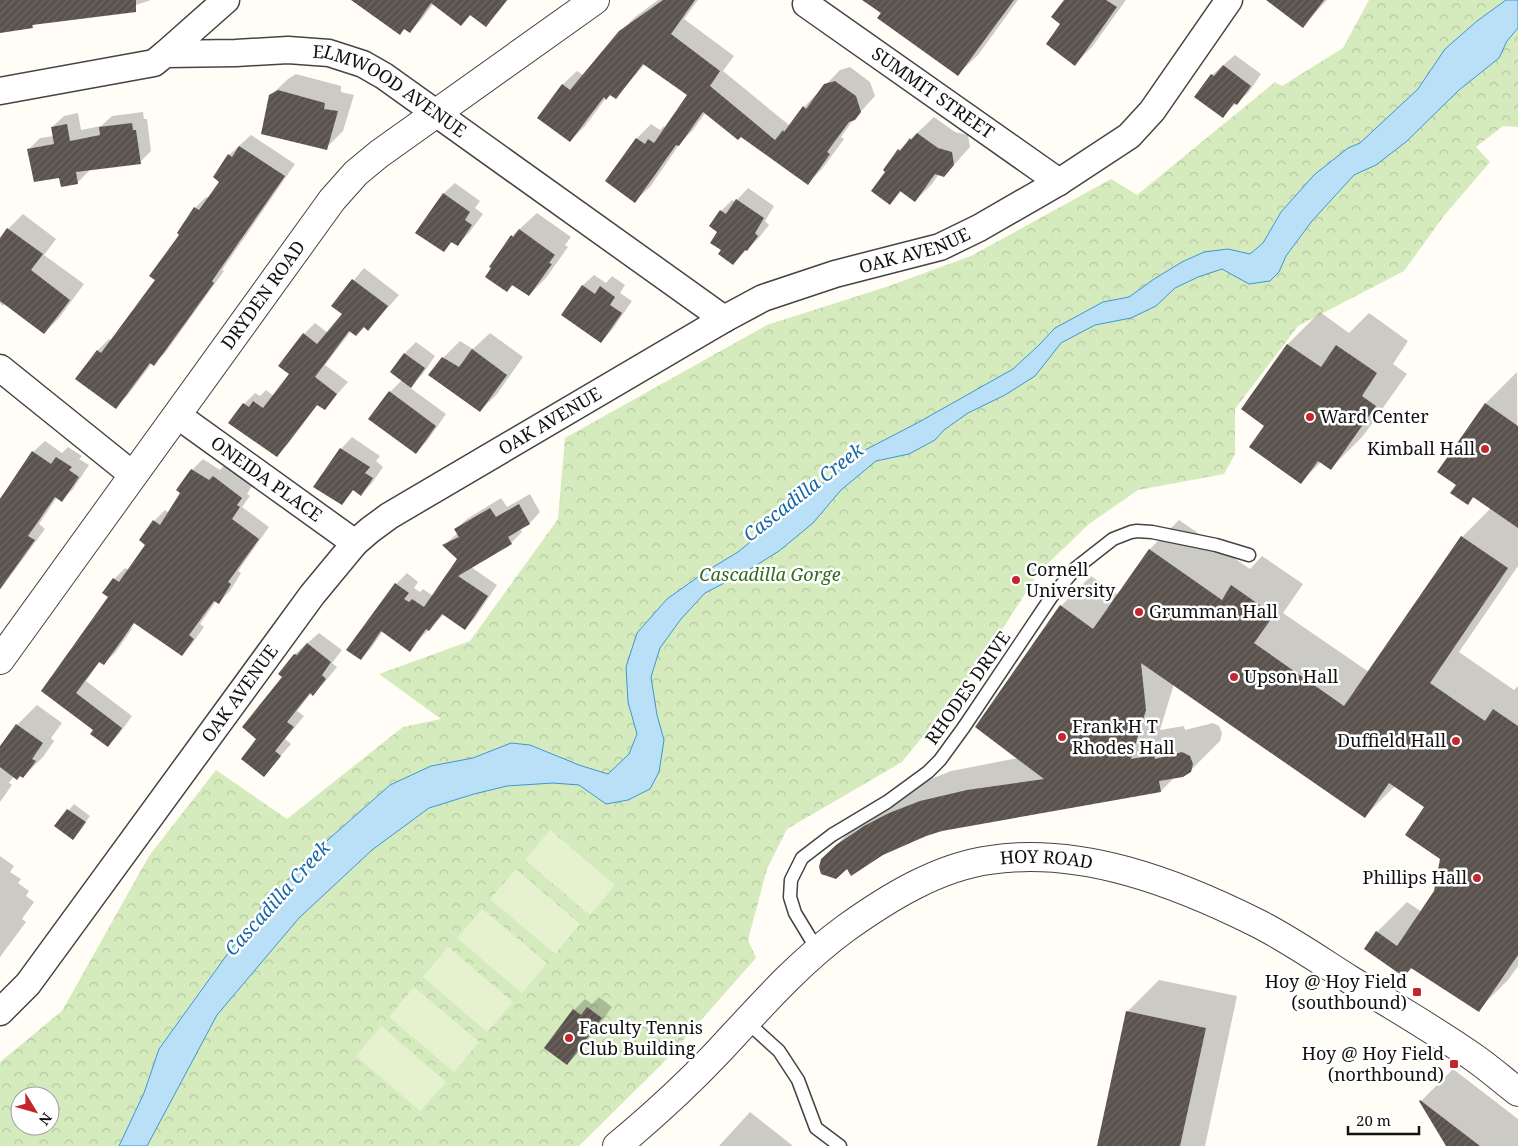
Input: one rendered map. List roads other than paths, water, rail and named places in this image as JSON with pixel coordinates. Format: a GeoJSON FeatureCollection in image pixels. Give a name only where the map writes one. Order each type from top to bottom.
{"type":"FeatureCollection","features":[{"type":"Feature","properties":{"kind":"street"},"geometry":{"type":"LineString","coordinates":[[165,54],[226,0]]}},
{"type":"Feature","properties":{"kind":"street","name":"DRYDEN ROAD"},"geometry":{"type":"LineString","coordinates":[[0,660],[332,200],[373,159],[595,0]]}},
{"type":"Feature","properties":{"kind":"street","name":"OAK AVENUE"},"geometry":{"type":"LineString","coordinates":[[0,1012],[28,984],[312,595],[355,543],[370,530],[389,516],[724,318],[763,298],[835,274],[940,246],[980,228],[1058,182],[1129,136],[1152,111],[1229,0]]}},
{"type":"Feature","properties":{"kind":"street","name":"SUMMIT STREET"},"geometry":{"type":"LineString","coordinates":[[806,4],[1058,182]]}},
{"type":"Feature","properties":{"kind":"street","name":"ELMWOOD AVENUE"},"geometry":{"type":"LineString","coordinates":[[0,91],[154,63],[165,54],[288,50],[330,53],[349,59],[377,72],[724,318]]}},
{"type":"Feature","properties":{"kind":"street"},"geometry":{"type":"LineString","coordinates":[[0,368],[133,476]]}},
{"type":"Feature","properties":{"kind":"street","name":"ONEIDA PLACE"},"geometry":{"type":"LineString","coordinates":[[177,415],[355,543]]}},
{"type":"Feature","properties":{"kind":"street","name":"HOY ROAD"},"geometry":{"type":"LineString","coordinates":[[617,1146],[690,1081],[775,989],[844,930],[878,907],[915,886],[952,869],[989,860],[1026,857],[1065,859],[1146,877],[1193,894],[1258,924],[1474,1058],[1518,1092]]}},
{"type":"Feature","properties":{"kind":"lane","name":"RHODES DRIVE"},"geometry":{"type":"LineString","coordinates":[[818,951],[794,914],[790,897],[791,880],[802,858],[832,835],[887,802],[928,772],[940,760],[1052,596],[1076,568],[1113,539],[1137,531],[1152,532],[1216,545],[1249,555]]}},
{"type":"Feature","properties":{"kind":"lane"},"geometry":{"type":"LineString","coordinates":[[746,1021],[779,1051],[798,1080],[816,1128],[840,1146]]}},
{"type":"Feature","properties":{"kind":"water","name":"Cascadilla Creek"},"geometry":{"type":"Polygon","coordinates":[[[1506,0],[1518,0],[1518,28],[1507,41],[1499,58],[1459,90],[1407,141],[1376,165],[1354,175],[1312,221],[1286,256],[1279,272],[1270,281],[1249,284],[1222,269],[1198,277],[1175,288],[1156,306],[1131,318],[1095,325],[1061,343],[1035,376],[1005,395],[968,413],[944,430],[935,440],[909,454],[876,461],[841,490],[813,523],[779,551],[742,574],[705,593],[681,619],[660,648],[651,677],[657,715],[664,740],[659,772],[650,789],[628,800],[606,804],[579,785],[553,783],[507,786],[429,808],[372,850],[299,918],[217,1015],[147,1146],[119,1146],[144,1093],[159,1049],[265,902],[330,838],[390,785],[431,766],[473,758],[511,743],[530,745],[579,765],[608,774],[629,754],[637,734],[628,702],[626,667],[637,633],[667,599],[705,572],[738,552],[761,533],[785,517],[823,483],[865,450],[1013,369],[1055,328],[1103,302],[1129,297],[1182,262],[1204,252],[1228,249],[1250,254],[1263,243],[1281,212],[1314,175],[1348,148],[1360,143],[1418,89],[1445,49],[1477,21],[1506,0]]]}},
{"type":"Feature","properties":{"kind":"place","name":"Ward Center"},"geometry":{"type":"Point","coordinates":[1310,417]}},
{"type":"Feature","properties":{"kind":"place","name":"Kimball Hall"},"geometry":{"type":"Point","coordinates":[1485,449]}},
{"type":"Feature","properties":{"kind":"place","name":"Cornell University"},"geometry":{"type":"Point","coordinates":[1016,580]}},
{"type":"Feature","properties":{"kind":"place","name":"Grumman Hall"},"geometry":{"type":"Point","coordinates":[1139,612]}},
{"type":"Feature","properties":{"kind":"place","name":"Upson Hall"},"geometry":{"type":"Point","coordinates":[1234,677]}},
{"type":"Feature","properties":{"kind":"place","name":"Frank H T Rhodes Hall"},"geometry":{"type":"Point","coordinates":[1062,737]}},
{"type":"Feature","properties":{"kind":"place","name":"Duffield Hall"},"geometry":{"type":"Point","coordinates":[1456,741]}},
{"type":"Feature","properties":{"kind":"place","name":"Phillips Hall"},"geometry":{"type":"Point","coordinates":[1477,878]}},
{"type":"Feature","properties":{"kind":"place","name":"Hoy @ Hoy Field (southbound)"},"geometry":{"type":"Point","coordinates":[1417,992]}},
{"type":"Feature","properties":{"kind":"place","name":"Faculty Tennis Club Building"},"geometry":{"type":"Point","coordinates":[569,1038]}},
{"type":"Feature","properties":{"kind":"place","name":"Hoy @ Hoy Field (northbound)"},"geometry":{"type":"Point","coordinates":[1454,1064]}},
{"type":"Feature","properties":{"kind":"park label","name":"Cascadilla Gorge"},"geometry":{"type":"Point","coordinates":[770,575]}}]}
